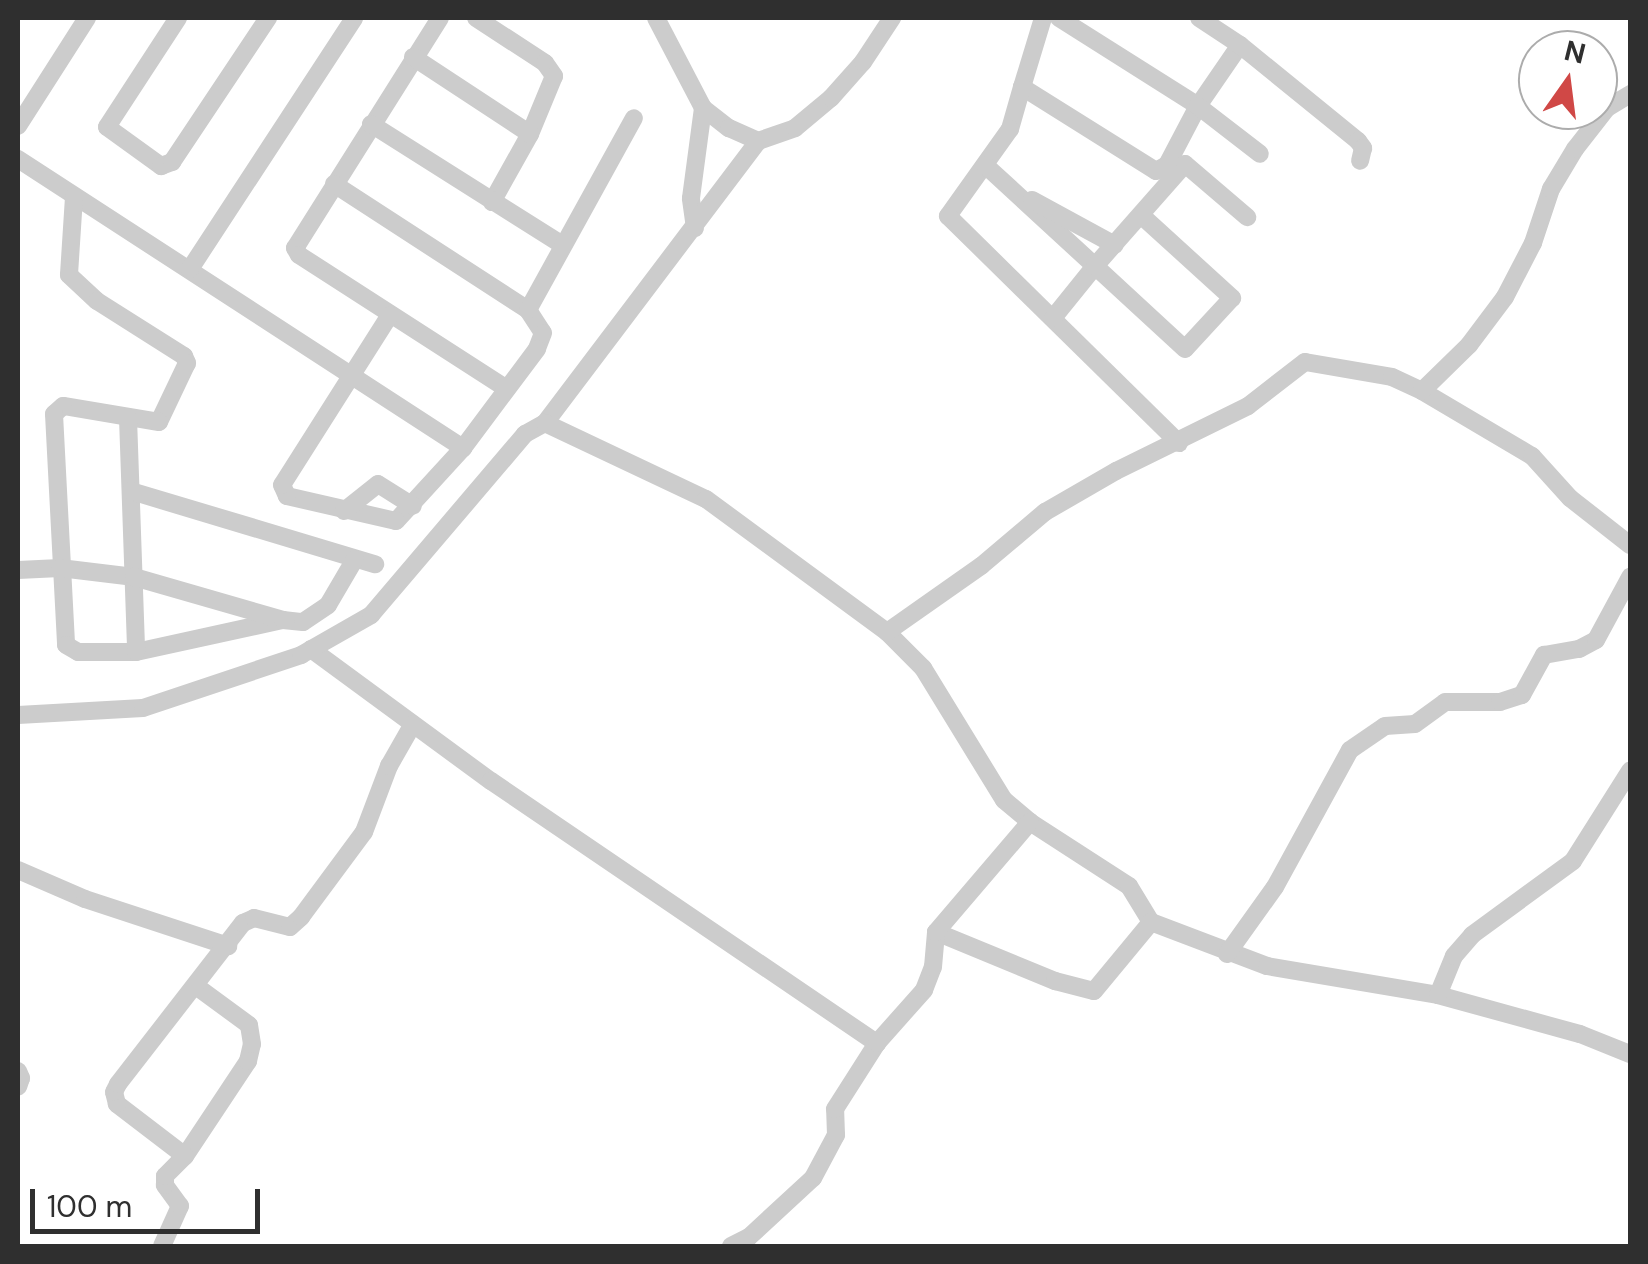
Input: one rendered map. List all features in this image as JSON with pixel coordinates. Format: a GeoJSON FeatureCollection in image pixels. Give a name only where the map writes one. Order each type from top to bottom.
{"type":"FeatureCollection","features":[{"type":"Feature","properties":{"kind":"street"},"geometry":{"type":"LineString","coordinates":[[18,126],[87,18]]}},
{"type":"Feature","properties":{"kind":"street"},"geometry":{"type":"LineString","coordinates":[[178,18],[107,127],[162,166],[172,162],[268,18]]}},
{"type":"Feature","properties":{"kind":"street"},"geometry":{"type":"LineString","coordinates":[[190,268],[354,18]]}},
{"type":"Feature","properties":{"kind":"street"},"geometry":{"type":"LineString","coordinates":[[440,18],[295,248],[299,255],[507,389]]}},
{"type":"Feature","properties":{"kind":"street"},"geometry":{"type":"LineString","coordinates":[[476,18],[545,63],[554,76],[530,134],[492,202]]}},
{"type":"Feature","properties":{"kind":"street"},"geometry":{"type":"LineString","coordinates":[[18,715],[143,708],[243,678],[311,649],[370,615],[525,434],[545,423],[758,141],[795,128],[831,98],[863,62],[892,18]]}},
{"type":"Feature","properties":{"kind":"street"},"geometry":{"type":"LineString","coordinates":[[1043,18],[1010,128],[948,216],[1179,443]]}},
{"type":"Feature","properties":{"kind":"street"},"geometry":{"type":"LineString","coordinates":[[1059,18],[1198,106],[1260,154]]}},
{"type":"Feature","properties":{"kind":"street"},"geometry":{"type":"LineString","coordinates":[[1198,18],[1240,45],[1358,141],[1363,148],[1360,160]]}},
{"type":"Feature","properties":{"kind":"street"},"geometry":{"type":"LineString","coordinates":[[661,20],[703,108],[729,128],[758,141]]}},
{"type":"Feature","properties":{"kind":"street"},"geometry":{"type":"LineString","coordinates":[[1022,88],[1156,171],[1167,165],[1198,106],[1240,45]]}},
{"type":"Feature","properties":{"kind":"street"},"geometry":{"type":"LineString","coordinates":[[413,58],[530,134]]}},
{"type":"Feature","properties":{"kind":"street"},"geometry":{"type":"LineString","coordinates":[[1422,391],[1469,345],[1505,297],[1533,243],[1551,190],[1576,149],[1607,108],[1630,94]]}},
{"type":"Feature","properties":{"kind":"street"},"geometry":{"type":"LineString","coordinates":[[696,228],[691,198],[703,108]]}},
{"type":"Feature","properties":{"kind":"street"},"geometry":{"type":"LineString","coordinates":[[528,310],[561,244],[634,118]]}},
{"type":"Feature","properties":{"kind":"street"},"geometry":{"type":"LineString","coordinates":[[371,124],[561,244]]}},
{"type":"Feature","properties":{"kind":"street"},"geometry":{"type":"LineString","coordinates":[[18,159],[463,448]]}},
{"type":"Feature","properties":{"kind":"street"},"geometry":{"type":"LineString","coordinates":[[1052,318],[1185,164],[1247,217]]}},
{"type":"Feature","properties":{"kind":"street"},"geometry":{"type":"LineString","coordinates":[[985,165],[1186,348],[1232,298],[1142,216]]}},
{"type":"Feature","properties":{"kind":"street"},"geometry":{"type":"LineString","coordinates":[[334,184],[528,310],[540,327],[541,341],[463,448],[413,506],[391,522],[288,496],[282,488],[390,315]]}},
{"type":"Feature","properties":{"kind":"street"},"geometry":{"type":"LineString","coordinates":[[1010,188],[1115,244]]}},
{"type":"Feature","properties":{"kind":"street"},"geometry":{"type":"LineString","coordinates":[[74,197],[69,275],[97,302],[187,360],[161,420],[151,424],[63,406],[54,414],[66,646],[78,652],[136,652],[284,620]]}},
{"type":"Feature","properties":{"kind":"street"},"geometry":{"type":"LineString","coordinates":[[887,632],[981,566],[1045,512],[1116,471],[1248,406],[1305,362],[1392,378],[1422,391],[1532,456],[1570,498],[1630,544]]}},
{"type":"Feature","properties":{"kind":"street"},"geometry":{"type":"LineString","coordinates":[[128,418],[136,652]]}},
{"type":"Feature","properties":{"kind":"street"},"geometry":{"type":"LineString","coordinates":[[545,423],[706,499],[887,632],[923,668],[1004,800],[1030,822],[1129,886],[1151,922],[1227,954],[1438,996],[1580,1034],[1630,1054]]}},
{"type":"Feature","properties":{"kind":"street"},"geometry":{"type":"LineString","coordinates":[[344,511],[378,484],[413,506]]}},
{"type":"Feature","properties":{"kind":"street"},"geometry":{"type":"LineString","coordinates":[[131,491],[376,564]]}},
{"type":"Feature","properties":{"kind":"street"},"geometry":{"type":"LineString","coordinates":[[18,570],[60,568],[134,577],[284,620],[304,622],[328,605],[355,559]]}},
{"type":"Feature","properties":{"kind":"street"},"geometry":{"type":"LineString","coordinates":[[1227,954],[1275,887],[1350,750],[1385,726],[1415,724],[1445,702],[1500,702],[1522,694],[1544,655],[1579,649],[1596,640],[1630,577]]}},
{"type":"Feature","properties":{"kind":"street"},"geometry":{"type":"LineString","coordinates":[[311,649],[413,724],[878,1043]]}},
{"type":"Feature","properties":{"kind":"street"},"geometry":{"type":"LineString","coordinates":[[185,1156],[118,1104],[114,1092],[165,1020],[248,919],[279,928],[290,927],[301,917],[364,832],[389,766],[413,724]]}},
{"type":"Feature","properties":{"kind":"street"},"geometry":{"type":"LineString","coordinates":[[1438,996],[1454,956],[1472,935],[1572,861],[1630,771]]}},
{"type":"Feature","properties":{"kind":"street"},"geometry":{"type":"LineString","coordinates":[[732,1246],[749,1237],[814,1178],[836,1135],[835,1109],[878,1043],[924,990],[933,968],[936,932],[1030,822]]}},
{"type":"Feature","properties":{"kind":"street"},"geometry":{"type":"LineString","coordinates":[[18,870],[85,898],[228,946]]}},
{"type":"Feature","properties":{"kind":"street"},"geometry":{"type":"LineString","coordinates":[[936,932],[1056,981],[1094,992],[1151,922]]}},
{"type":"Feature","properties":{"kind":"street"},"geometry":{"type":"LineString","coordinates":[[162,1246],[180,1206],[165,1185],[165,1176],[185,1156],[248,1061],[252,1044],[249,1025],[196,986]]}},
{"type":"Feature","properties":{"kind":"street"},"geometry":{"type":"LineString","coordinates":[[18,1071],[18,1087]]}}]}
